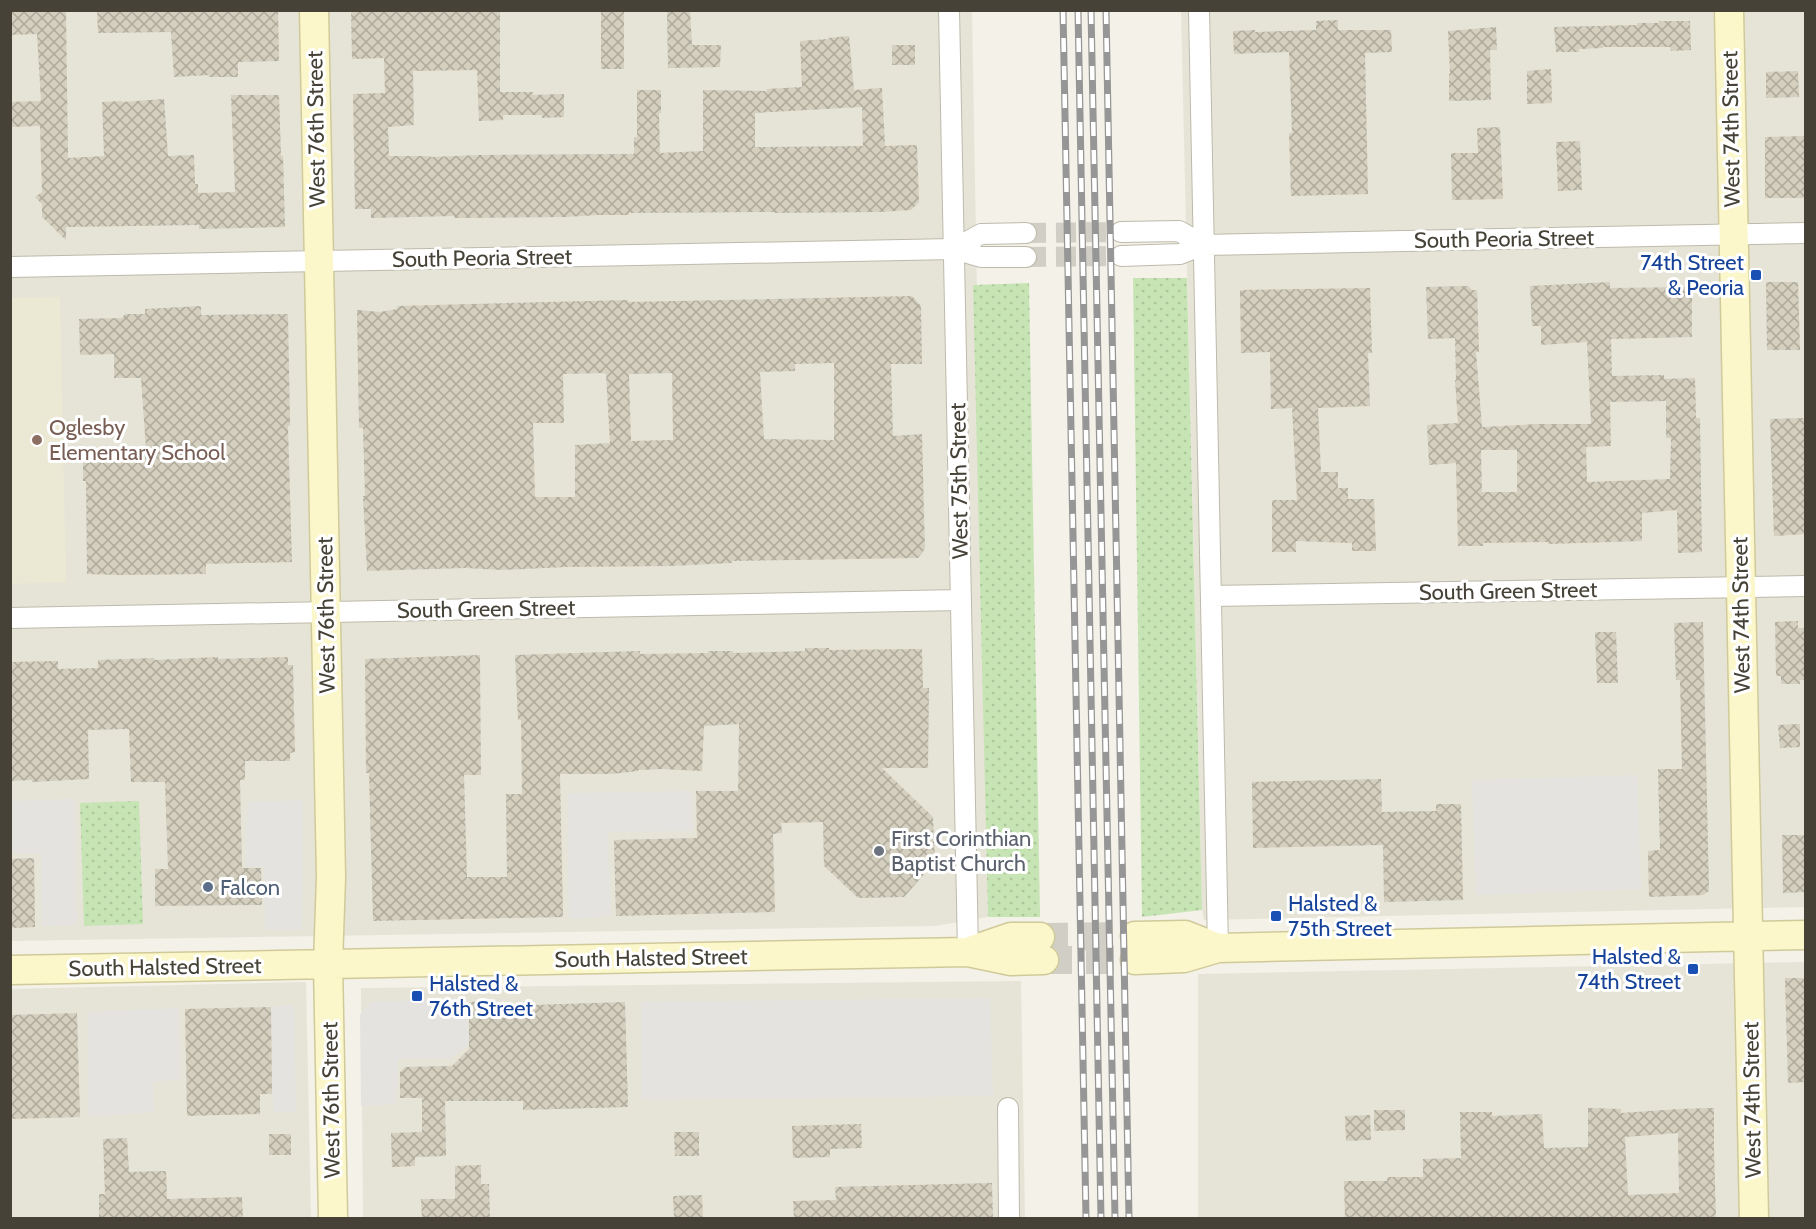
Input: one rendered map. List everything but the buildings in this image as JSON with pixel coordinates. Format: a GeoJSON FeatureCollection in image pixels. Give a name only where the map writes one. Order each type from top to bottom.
{"type":"FeatureCollection","features":[{"type":"Feature","properties":{"kind":"street","name":"West 76th Street"},"geometry":{"type":"LineString","coordinates":[[314,10],[331,877],[328,964],[333,1218]]}},
{"type":"Feature","properties":{"kind":"street","name":"West 75th Street"},"geometry":{"type":"LineString","coordinates":[[949,10],[968,952]]}},
{"type":"Feature","properties":{"kind":"street"},"geometry":{"type":"LineString","coordinates":[[1199,10],[1218,948]]}},
{"type":"Feature","properties":{"kind":"street","name":"West 74th Street"},"geometry":{"type":"LineString","coordinates":[[1729,10],[1754,1218]]}},
{"type":"Feature","properties":{"kind":"street","name":"South Peoria Street"},"geometry":{"type":"LineString","coordinates":[[1120,232],[1179,231],[1203,245]]}},
{"type":"Feature","properties":{"kind":"street","name":"South Peoria Street"},"geometry":{"type":"LineString","coordinates":[[954,249],[981,234],[1026,233]]}},
{"type":"Feature","properties":{"kind":"street","name":"South Peoria Street"},"geometry":{"type":"LineString","coordinates":[[1121,255],[1180,254],[1203,245],[1806,233]]}},
{"type":"Feature","properties":{"kind":"street","name":"South Peoria Street"},"geometry":{"type":"LineString","coordinates":[[10,267],[954,249],[981,257],[1026,257]]}},
{"type":"Feature","properties":{"kind":"street","name":"South Green Street"},"geometry":{"type":"LineString","coordinates":[[1211,596],[1806,586]]}},
{"type":"Feature","properties":{"kind":"street","name":"South Green Street"},"geometry":{"type":"LineString","coordinates":[[10,618],[961,600]]}},
{"type":"Feature","properties":{"kind":"street"},"geometry":{"type":"LineString","coordinates":[[1135,948],[1185,935],[1218,948],[1806,935]]}},
{"type":"Feature","properties":{"kind":"street","name":"South Halsted Street"},"geometry":{"type":"LineString","coordinates":[[10,970],[968,952],[1011,937],[1042,949]]}},
{"type":"Feature","properties":{"kind":"street"},"geometry":{"type":"LineString","coordinates":[[1008,1108],[1009,1218]]}},
{"type":"Feature","properties":{"kind":"shaded area"},"geometry":{"type":"Polygon","coordinates":[[[10,11],[972,11],[988,917],[935,926],[11,941],[10,11]]]}},
{"type":"Feature","properties":{"kind":"shaded area"},"geometry":{"type":"Polygon","coordinates":[[[1181,11],[1805,11],[1805,907],[1204,920],[1181,11]]]}},
{"type":"Feature","properties":{"kind":"shaded area","name":"Oglesby Elementary School"},"geometry":{"type":"Polygon","coordinates":[[[60,297],[66,582],[11,584],[11,298],[60,297]]]}},
{"type":"Feature","properties":{"kind":"shaded area"},"geometry":{"type":"Polygon","coordinates":[[[1637,775],[1641,889],[1476,895],[1472,780],[1637,775]]]}},
{"type":"Feature","properties":{"kind":"shaded area"},"geometry":{"type":"Polygon","coordinates":[[[692,791],[693,831],[608,832],[611,916],[569,919],[567,793],[692,791]]]}},
{"type":"Feature","properties":{"kind":"shaded area"},"geometry":{"type":"Polygon","coordinates":[[[75,799],[77,925],[42,926],[41,853],[11,853],[11,801],[75,799]]]}},
{"type":"Feature","properties":{"kind":"shaded area"},"geometry":{"type":"Polygon","coordinates":[[[303,800],[302,930],[265,930],[264,867],[246,867],[247,802],[303,800]]]}},
{"type":"Feature","properties":{"kind":"shaded area"},"geometry":{"type":"Polygon","coordinates":[[[1805,962],[1805,1218],[1198,1218],[1198,974],[1805,962]]]}},
{"type":"Feature","properties":{"kind":"shaded area"},"geometry":{"type":"Polygon","coordinates":[[[1021,981],[1025,1218],[363,1218],[361,988],[1021,981]]]}},
{"type":"Feature","properties":{"kind":"shaded area"},"geometry":{"type":"Polygon","coordinates":[[[306,982],[311,1218],[11,1218],[10,989],[306,982]]]}},
{"type":"Feature","properties":{"kind":"shaded area"},"geometry":{"type":"Polygon","coordinates":[[[467,998],[469,1045],[451,1058],[398,1059],[396,1104],[361,1106],[360,1015],[371,1002],[467,998]]]}},
{"type":"Feature","properties":{"kind":"shaded area"},"geometry":{"type":"Polygon","coordinates":[[[990,998],[993,1096],[641,1100],[641,1002],[990,998]]]}},
{"type":"Feature","properties":{"kind":"shaded area"},"geometry":{"type":"Polygon","coordinates":[[[294,1005],[296,1112],[274,1112],[271,1007],[294,1005]]]}},
{"type":"Feature","properties":{"kind":"shaded area"},"geometry":{"type":"Polygon","coordinates":[[[179,1008],[180,1079],[153,1082],[154,1112],[88,1117],[88,1012],[179,1008]]]}},
{"type":"Feature","properties":{"kind":"green space"},"geometry":{"type":"Polygon","coordinates":[[[1133,278],[1187,278],[1202,910],[1142,917],[1133,278]]]}},
{"type":"Feature","properties":{"kind":"green space"},"geometry":{"type":"Polygon","coordinates":[[[1029,283],[1040,917],[988,917],[973,285],[1029,283]]]}},
{"type":"Feature","properties":{"kind":"green space"},"geometry":{"type":"Polygon","coordinates":[[[139,801],[143,924],[84,926],[80,803],[139,801]]]}},
{"type":"Feature","properties":{"kind":"tunnel"},"geometry":{"type":"LineString","coordinates":[[1026,233],[1121,232]]}},
{"type":"Feature","properties":{"kind":"tunnel"},"geometry":{"type":"LineString","coordinates":[[1026,257],[1121,256]]}},
{"type":"Feature","properties":{"kind":"tunnel"},"geometry":{"type":"LineString","coordinates":[[1040,937],[1135,936]]}},
{"type":"Feature","properties":{"kind":"tunnel"},"geometry":{"type":"LineString","coordinates":[[1044,960],[1135,960]]}},
{"type":"Feature","properties":{"kind":"railway"},"geometry":{"type":"LineString","coordinates":[[1063,10],[1086,1218]]}},
{"type":"Feature","properties":{"kind":"railway"},"geometry":{"type":"LineString","coordinates":[[1078,10],[1101,1218]]}},
{"type":"Feature","properties":{"kind":"railway"},"geometry":{"type":"LineString","coordinates":[[1091,10],[1115,1218]]}},
{"type":"Feature","properties":{"kind":"railway"},"geometry":{"type":"LineString","coordinates":[[1106,10],[1129,1218]]}},
{"type":"Feature","properties":{"kind":"place","name":"74th Street & Peoria"},"geometry":{"type":"Point","coordinates":[1756,275]}},
{"type":"Feature","properties":{"kind":"place","name":"Oglesby Elementary School"},"geometry":{"type":"Point","coordinates":[37,440]}},
{"type":"Feature","properties":{"kind":"place","name":"First Corinthian Baptist Church"},"geometry":{"type":"Point","coordinates":[879,851]}},
{"type":"Feature","properties":{"kind":"place","name":"Falcon"},"geometry":{"type":"Point","coordinates":[208,887]}},
{"type":"Feature","properties":{"kind":"place","name":"Halsted & 75th Street"},"geometry":{"type":"Point","coordinates":[1276,916]}},
{"type":"Feature","properties":{"kind":"place","name":"Halsted & 74th Street"},"geometry":{"type":"Point","coordinates":[1693,969]}},
{"type":"Feature","properties":{"kind":"place","name":"Halsted & 76th Street"},"geometry":{"type":"Point","coordinates":[417,996]}}]}
